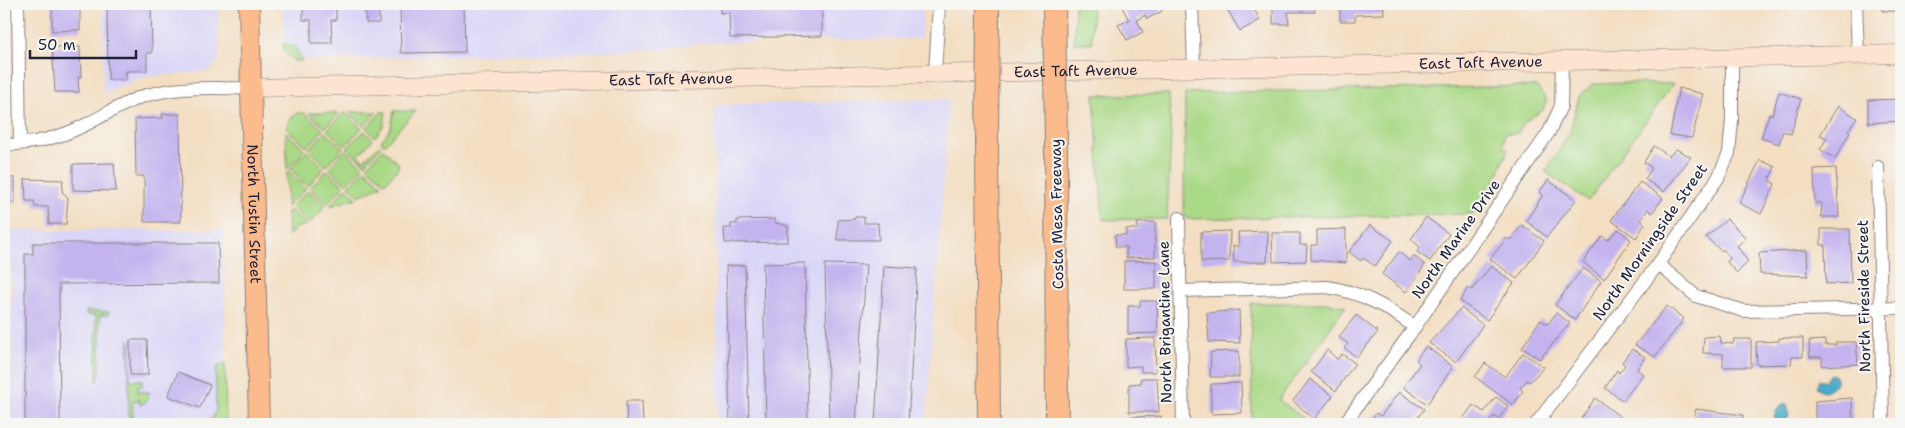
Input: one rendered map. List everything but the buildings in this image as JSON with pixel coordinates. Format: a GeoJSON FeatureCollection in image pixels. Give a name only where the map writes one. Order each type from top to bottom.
{"type":"FeatureCollection","features":[{"type":"Feature","properties":{"kind":"highway"},"geometry":{"type":"LineString","coordinates":[[988,4],[989,424]]}},
{"type":"Feature","properties":{"kind":"highway","name":"Costa Mesa Freeway"},"geometry":{"type":"LineString","coordinates":[[1054,4],[1058,424]]}},
{"type":"Feature","properties":{"kind":"main road","name":"North Tustin Street"},"geometry":{"type":"LineString","coordinates":[[249,4],[259,424]]}},
{"type":"Feature","properties":{"kind":"main road","name":"East Taft Avenue"},"geometry":{"type":"LineString","coordinates":[[251,88],[1901,54]]}},
{"type":"Feature","properties":{"kind":"street"},"geometry":{"type":"LineString","coordinates":[[18,4],[20,144]]}},
{"type":"Feature","properties":{"kind":"street"},"geometry":{"type":"LineString","coordinates":[[935,74],[939,4]]}},
{"type":"Feature","properties":{"kind":"street"},"geometry":{"type":"LineString","coordinates":[[1192,4],[1194,68]]}},
{"type":"Feature","properties":{"kind":"street"},"geometry":{"type":"LineString","coordinates":[[1856,4],[1858,55]]}},
{"type":"Feature","properties":{"kind":"street","name":"North Morningside Street"},"geometry":{"type":"LineString","coordinates":[[1536,424],[1658,264],[1718,178],[1729,153],[1732,120],[1732,57]]}},
{"type":"Feature","properties":{"kind":"street","name":"North Marine Drive"},"geometry":{"type":"LineString","coordinates":[[1344,424],[1415,327],[1554,123],[1561,106],[1562,61]]}},
{"type":"Feature","properties":{"kind":"street"},"geometry":{"type":"LineString","coordinates":[[4,145],[20,144],[62,135],[86,125],[125,103],[156,92],[183,89],[251,88]]}},
{"type":"Feature","properties":{"kind":"street","name":"North Fireside Street"},"geometry":{"type":"LineString","coordinates":[[1878,167],[1883,424]]}},
{"type":"Feature","properties":{"kind":"street","name":"North Brigantine Lane"},"geometry":{"type":"LineString","coordinates":[[1180,218],[1183,424]]}},
{"type":"Feature","properties":{"kind":"street"},"geometry":{"type":"LineString","coordinates":[[1658,264],[1696,296],[1744,311],[1901,308]]}},
{"type":"Feature","properties":{"kind":"street"},"geometry":{"type":"LineString","coordinates":[[1182,290],[1336,289],[1369,298],[1391,310],[1415,327]]}},
{"type":"Feature","properties":{"kind":"shaded area"},"geometry":{"type":"Polygon","coordinates":[[[104,4],[218,4],[219,60],[208,71],[144,77],[103,93],[104,4]]]}},
{"type":"Feature","properties":{"kind":"shaded area"},"geometry":{"type":"Polygon","coordinates":[[[283,4],[923,4],[921,38],[701,43],[655,50],[294,60],[285,50],[283,4]]]}},
{"type":"Feature","properties":{"kind":"shaded area"},"geometry":{"type":"Polygon","coordinates":[[[949,99],[926,424],[718,424],[714,105],[949,99]]]}},
{"type":"Feature","properties":{"kind":"shaded area"},"geometry":{"type":"Polygon","coordinates":[[[11,230],[224,230],[226,424],[12,424],[11,230]]]}},
{"type":"Feature","properties":{"kind":"green space"},"geometry":{"type":"Polygon","coordinates":[[[1075,4],[1092,4],[1092,43],[1074,43],[1075,4]]]}},
{"type":"Feature","properties":{"kind":"green space"},"geometry":{"type":"Polygon","coordinates":[[[284,43],[295,47],[302,61],[294,61],[284,51],[284,43]]]}},
{"type":"Feature","properties":{"kind":"green space"},"geometry":{"type":"Polygon","coordinates":[[[1593,84],[1673,84],[1588,201],[1545,172],[1570,133],[1579,96],[1593,84]]]}},
{"type":"Feature","properties":{"kind":"green space"},"geometry":{"type":"Polygon","coordinates":[[[1536,86],[1547,100],[1543,110],[1526,121],[1518,133],[1505,134],[1503,148],[1508,149],[1505,158],[1494,183],[1475,214],[1186,219],[1184,213],[1185,93],[1536,86]]]}},
{"type":"Feature","properties":{"kind":"green space"},"geometry":{"type":"Polygon","coordinates":[[[1169,94],[1171,135],[1167,219],[1103,220],[1094,95],[1169,94]]]}},
{"type":"Feature","properties":{"kind":"green space"},"geometry":{"type":"Polygon","coordinates":[[[394,111],[416,111],[384,145],[381,142],[391,127],[394,111]]]}},
{"type":"Feature","properties":{"kind":"green space"},"geometry":{"type":"Polygon","coordinates":[[[344,112],[362,128],[345,146],[327,130],[344,112]]]}},
{"type":"Feature","properties":{"kind":"green space"},"geometry":{"type":"Polygon","coordinates":[[[349,112],[377,112],[364,126],[349,112]]]}},
{"type":"Feature","properties":{"kind":"green space"},"geometry":{"type":"Polygon","coordinates":[[[381,112],[386,112],[384,125],[375,137],[366,128],[381,112]]]}},
{"type":"Feature","properties":{"kind":"green space"},"geometry":{"type":"Polygon","coordinates":[[[298,113],[305,113],[323,130],[307,147],[286,128],[289,120],[298,113]]]}},
{"type":"Feature","properties":{"kind":"green space"},"geometry":{"type":"Polygon","coordinates":[[[309,113],[339,113],[325,128],[309,113]]]}},
{"type":"Feature","properties":{"kind":"green space"},"geometry":{"type":"Polygon","coordinates":[[[364,131],[373,139],[358,156],[364,160],[379,145],[381,147],[365,164],[347,148],[364,131]]]}},
{"type":"Feature","properties":{"kind":"green space"},"geometry":{"type":"Polygon","coordinates":[[[286,132],[305,150],[287,169],[286,132]]]}},
{"type":"Feature","properties":{"kind":"green space"},"geometry":{"type":"Polygon","coordinates":[[[325,132],[343,148],[326,166],[309,149],[325,132]]]}},
{"type":"Feature","properties":{"kind":"green space"},"geometry":{"type":"Polygon","coordinates":[[[383,149],[399,164],[397,170],[385,183],[367,166],[383,149]]]}},
{"type":"Feature","properties":{"kind":"green space"},"geometry":{"type":"Polygon","coordinates":[[[345,150],[363,167],[346,184],[329,168],[345,150]]]}},
{"type":"Feature","properties":{"kind":"green space"},"geometry":{"type":"Polygon","coordinates":[[[307,151],[324,168],[308,186],[290,169],[307,151]]]}},
{"type":"Feature","properties":{"kind":"green space"},"geometry":{"type":"Polygon","coordinates":[[[365,169],[382,185],[359,196],[349,186],[365,169]]]}},
{"type":"Feature","properties":{"kind":"green space"},"geometry":{"type":"Polygon","coordinates":[[[327,170],[344,186],[327,204],[310,188],[327,170]]]}},
{"type":"Feature","properties":{"kind":"green space"},"geometry":{"type":"Polygon","coordinates":[[[287,172],[306,188],[287,207],[287,172]]]}},
{"type":"Feature","properties":{"kind":"green space"},"geometry":{"type":"Polygon","coordinates":[[[346,188],[357,198],[330,206],[346,188]]]}},
{"type":"Feature","properties":{"kind":"green space"},"geometry":{"type":"Polygon","coordinates":[[[308,190],[326,206],[309,224],[292,207],[308,190]]]}},
{"type":"Feature","properties":{"kind":"green space"},"geometry":{"type":"Polygon","coordinates":[[[290,210],[307,225],[298,227],[288,236],[287,212],[290,210]]]}},
{"type":"Feature","properties":{"kind":"green space"},"geometry":{"type":"Polygon","coordinates":[[[1251,303],[1326,303],[1346,306],[1279,400],[1311,424],[1252,424],[1251,303]]]}},
{"type":"Feature","properties":{"kind":"green space"},"geometry":{"type":"Polygon","coordinates":[[[86,311],[109,312],[108,315],[100,315],[100,374],[97,382],[96,315],[87,315],[86,311]]]}},
{"type":"Feature","properties":{"kind":"green space"},"geometry":{"type":"Polygon","coordinates":[[[129,340],[130,380],[142,380],[142,386],[138,386],[138,392],[149,392],[148,400],[140,405],[139,400],[133,401],[133,424],[129,424],[129,340]]]}},
{"type":"Feature","properties":{"kind":"green space"},"geometry":{"type":"Polygon","coordinates":[[[225,363],[226,423],[209,424],[216,411],[216,370],[219,365],[225,363]]]}},
{"type":"Feature","properties":{"kind":"water"},"geometry":{"type":"Polygon","coordinates":[[[1831,374],[1836,376],[1836,383],[1830,389],[1822,392],[1816,388],[1819,379],[1825,381],[1831,374]]]}},
{"type":"Feature","properties":{"kind":"water"},"geometry":{"type":"Polygon","coordinates":[[[1787,404],[1789,415],[1783,424],[1776,424],[1776,411],[1787,404]]]}}]}
